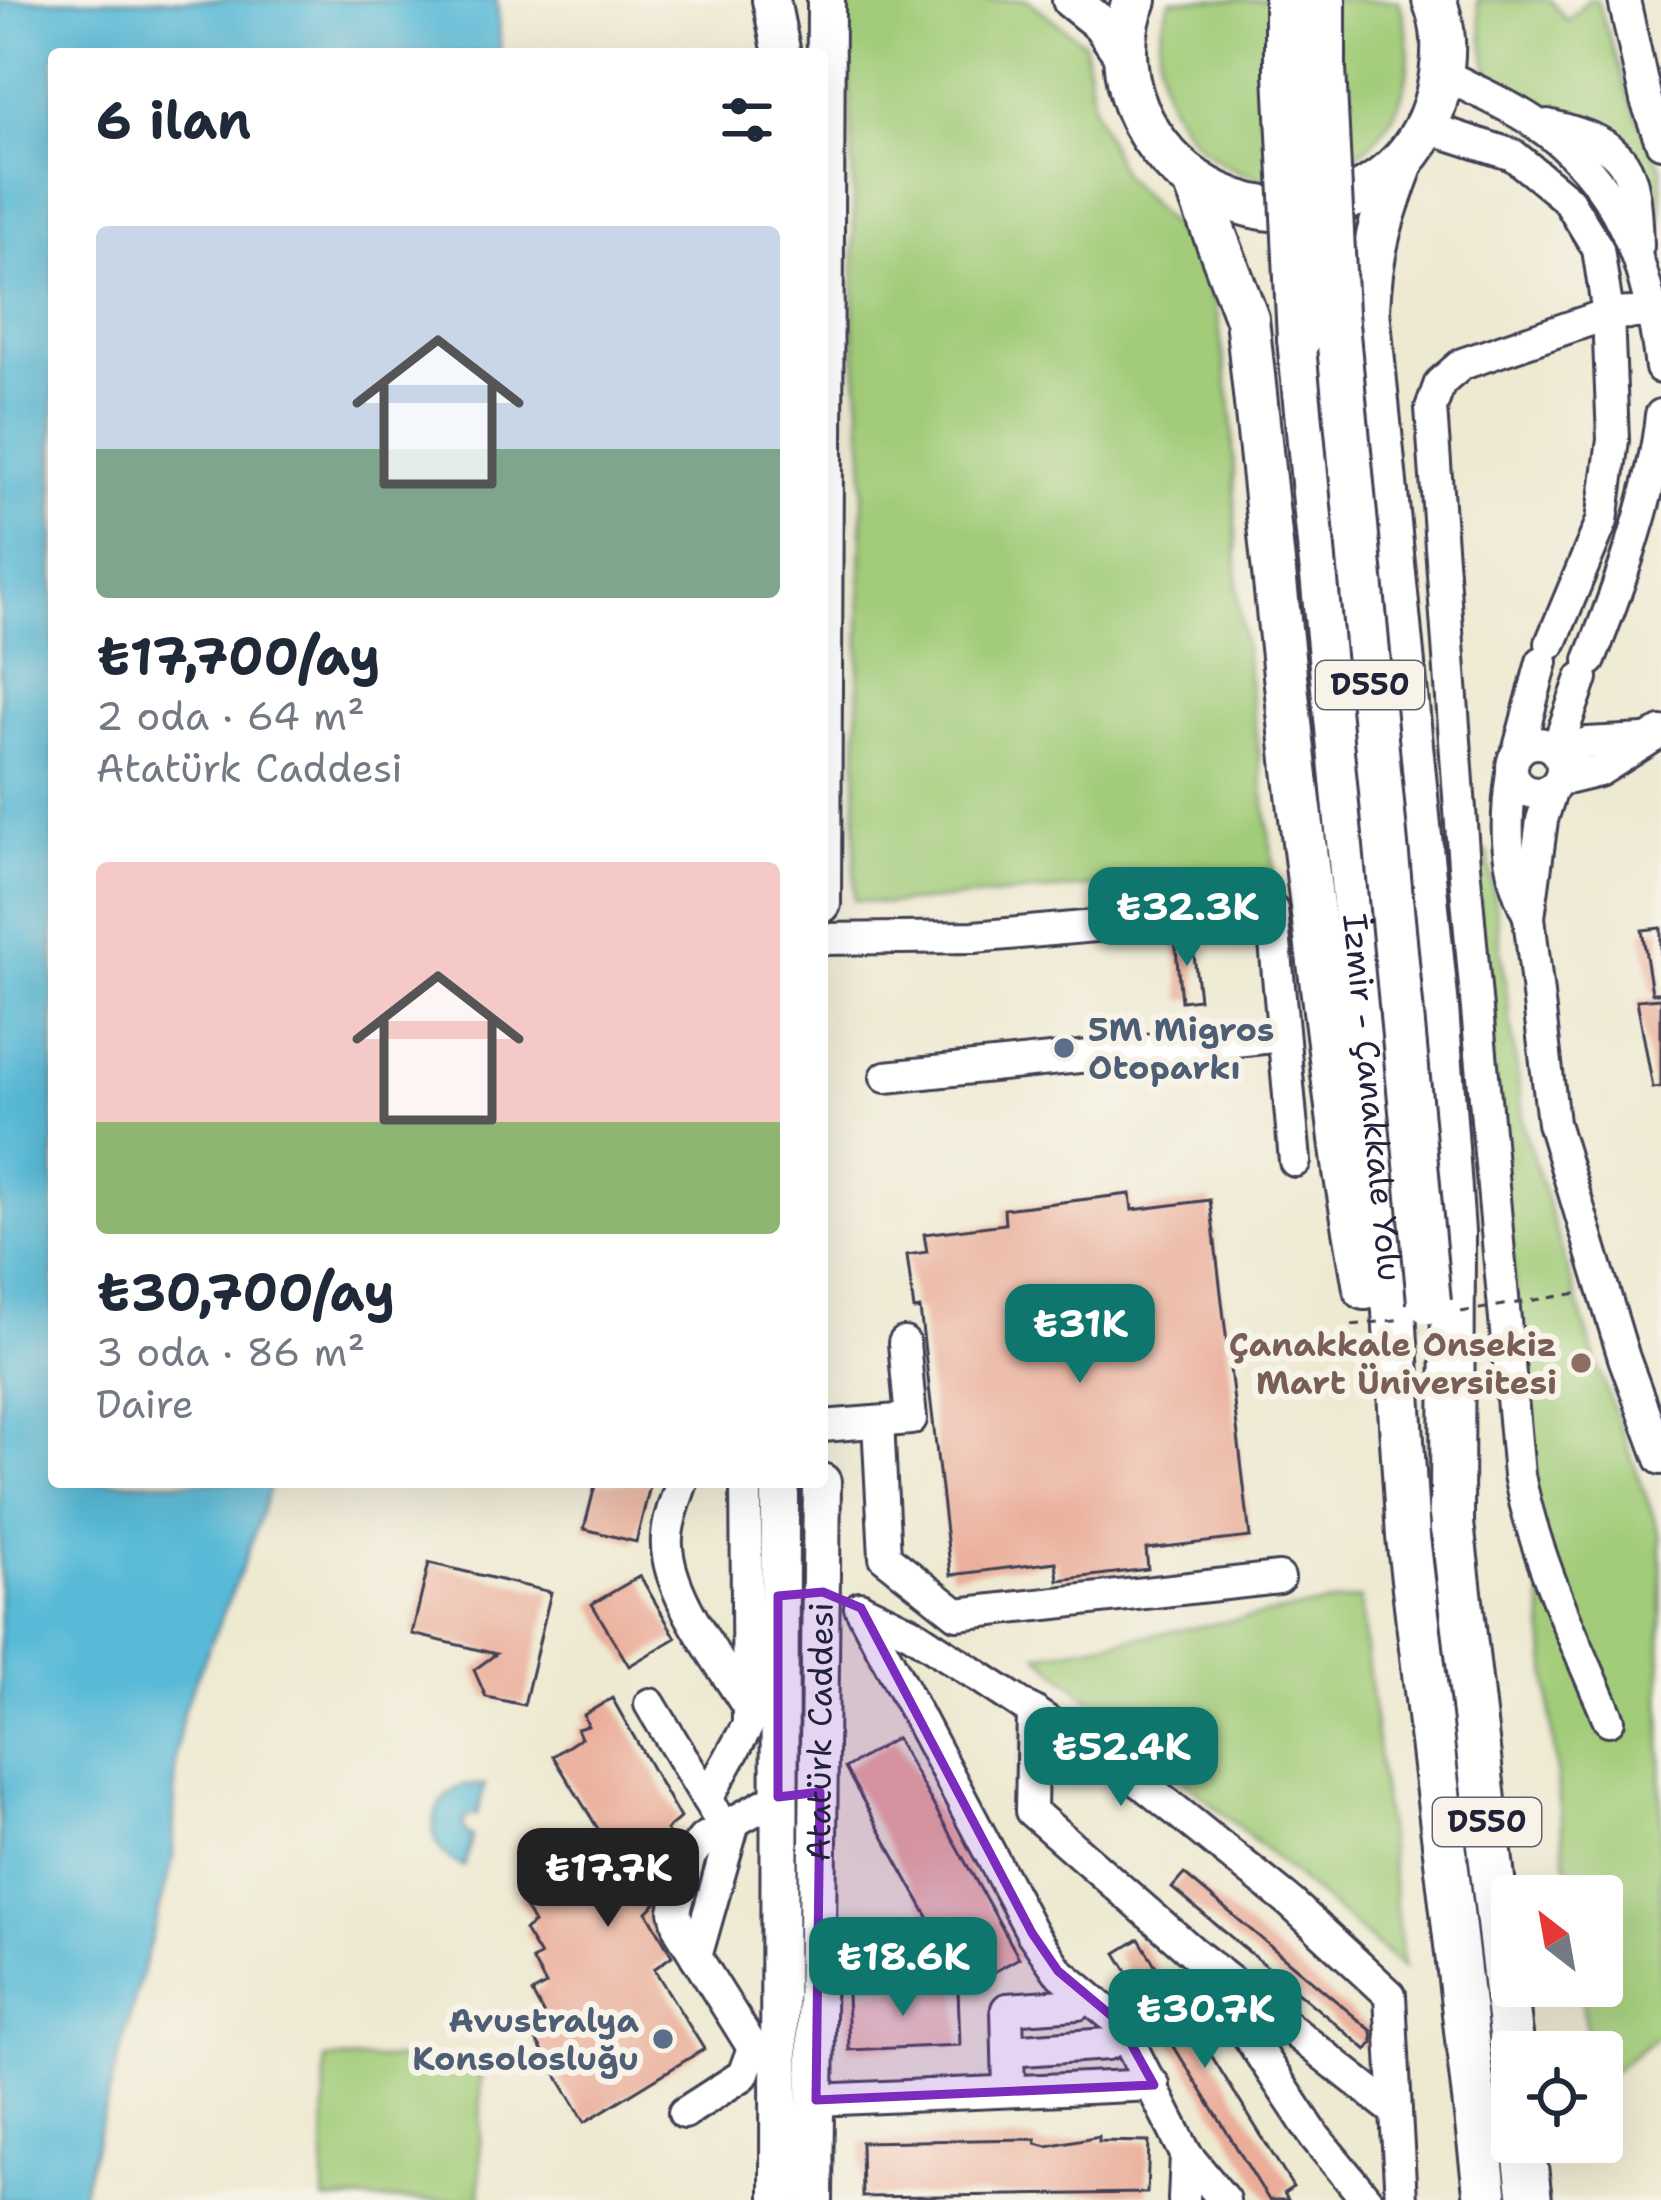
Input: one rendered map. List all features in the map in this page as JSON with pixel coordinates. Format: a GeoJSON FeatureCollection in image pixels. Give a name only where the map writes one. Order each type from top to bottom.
{"type":"FeatureCollection","features":[{"type":"Feature","properties":{"kind":"highway"},"geometry":{"type":"LineString","coordinates":[[1135,0],[1125,59],[1135,108],[1159,152],[1196,185],[1239,205],[1286,211],[1332,204],[1374,183],[1414,144]]}},
{"type":"Feature","properties":{"kind":"highway","name":"İzmir - Çanakkale Yolu"},"geometry":{"type":"LineString","coordinates":[[1286,0],[1299,339],[1412,1306],[1452,1530]]}},
{"type":"Feature","properties":{"kind":"highway","name":"İzmir - Çanakkale Yolu"},"geometry":{"type":"LineString","coordinates":[[1324,0],[1336,313],[1412,1306],[1408,1538],[1486,2200]]}},
{"type":"Feature","properties":{"kind":"highway"},"geometry":{"type":"LineString","coordinates":[[1444,8],[1441,73],[1376,231],[1369,267],[1369,311],[1435,985],[1453,1232],[1452,1530]]}},
{"type":"Feature","properties":{"kind":"highway"},"geometry":{"type":"LineString","coordinates":[[1196,185],[1247,320],[1295,769],[1320,940],[1345,1171],[1408,1538]]}},
{"type":"Feature","properties":{"kind":"highway","name":"D550"},"geometry":{"type":"LineString","coordinates":[[1452,1530],[1511,2031]]}},
{"type":"Feature","properties":{"kind":"highway"},"geometry":{"type":"LineString","coordinates":[[1526,2163],[1530,2200]]}},
{"type":"Feature","properties":{"kind":"main road"},"geometry":{"type":"LineString","coordinates":[[771,0],[781,48]]}},
{"type":"Feature","properties":{"kind":"main road"},"geometry":{"type":"LineString","coordinates":[[826,0],[826,48]]}},
{"type":"Feature","properties":{"kind":"main road"},"geometry":{"type":"LineString","coordinates":[[1071,0],[1101,24],[1125,59]]}},
{"type":"Feature","properties":{"kind":"main road","name":"Atatürk Caddesi"},"geometry":{"type":"LineString","coordinates":[[779,2200],[780,1488]]}},
{"type":"Feature","properties":{"kind":"main road","name":"Atatürk Caddesi"},"geometry":{"type":"LineString","coordinates":[[814,2200],[822,1488]]}},
{"type":"Feature","properties":{"kind":"main road"},"geometry":{"type":"LineString","coordinates":[[778,1596],[823,1592]]}},
{"type":"Feature","properties":{"kind":"main road"},"geometry":{"type":"LineString","coordinates":[[778,1797],[820,1792]]}},
{"type":"Feature","properties":{"kind":"street"},"geometry":{"type":"LineString","coordinates":[[1624,0],[1646,100],[1661,142]]}},
{"type":"Feature","properties":{"kind":"street"},"geometry":{"type":"LineString","coordinates":[[1441,73],[1532,121],[1589,167],[1609,195],[1639,264],[1658,322],[1661,368]]}},
{"type":"Feature","properties":{"kind":"street"},"geometry":{"type":"LineString","coordinates":[[1414,144],[1513,155],[1568,200],[1598,249],[1608,325],[1613,440],[1602,521],[1546,652],[1515,762],[1504,822],[1512,882],[1529,917]]}},
{"type":"Feature","properties":{"kind":"street"},"geometry":{"type":"LineString","coordinates":[[1610,1720],[1554,1592],[1527,1516],[1519,1475],[1464,865],[1432,408],[1446,375],[1472,360],[1608,325],[1658,322]]}},
{"type":"Feature","properties":{"kind":"street"},"geometry":{"type":"LineString","coordinates":[[1661,415],[1657,449],[1609,614],[1586,669],[1542,820],[1529,917],[1553,1123],[1624,1358],[1661,1459]]}},
{"type":"Feature","properties":{"kind":"street"},"geometry":{"type":"LineString","coordinates":[[1573,596],[1609,614]]}},
{"type":"Feature","properties":{"kind":"street"},"geometry":{"type":"LineString","coordinates":[[1556,769],[1599,771],[1656,736]]}},
{"type":"Feature","properties":{"kind":"street"},"geometry":{"type":"LineString","coordinates":[[1515,762],[1541,743],[1556,769]]}},
{"type":"Feature","properties":{"kind":"street"},"geometry":{"type":"LineString","coordinates":[[1515,762],[1528,791],[1536,793],[1556,769]]}},
{"type":"Feature","properties":{"kind":"street"},"geometry":{"type":"LineString","coordinates":[[828,939],[974,937],[1272,910],[1295,1162]]}},
{"type":"Feature","properties":{"kind":"street"},"geometry":{"type":"LineString","coordinates":[[886,1078],[1283,1036]]}},
{"type":"Feature","properties":{"kind":"street"},"geometry":{"type":"LineString","coordinates":[[828,1426],[911,1419],[904,1343]]}},
{"type":"Feature","properties":{"kind":"street"},"geometry":{"type":"LineString","coordinates":[[878,1422],[885,1557],[957,1614],[1280,1577]]}},
{"type":"Feature","properties":{"kind":"street"},"geometry":{"type":"LineString","coordinates":[[680,1488],[667,1531],[674,1580],[748,1707]]}},
{"type":"Feature","properties":{"kind":"street"},"geometry":{"type":"LineString","coordinates":[[707,1799],[748,1725],[746,1488]]}},
{"type":"Feature","properties":{"kind":"street"},"geometry":{"type":"LineString","coordinates":[[823,1592],[911,1632],[1143,1784],[1291,1903],[1390,1995],[1401,2200]]}},
{"type":"Feature","properties":{"kind":"street"},"geometry":{"type":"LineString","coordinates":[[861,1608],[1033,1933],[1058,1971],[1119,2022],[1186,2154],[1225,2200]]}},
{"type":"Feature","properties":{"kind":"street"},"geometry":{"type":"LineString","coordinates":[[709,1644],[747,1634]]}},
{"type":"Feature","properties":{"kind":"street"},"geometry":{"type":"LineString","coordinates":[[650,1704],[707,1799],[729,1826]]}},
{"type":"Feature","properties":{"kind":"street"},"geometry":{"type":"LineString","coordinates":[[1033,1712],[1031,1811],[1194,1953],[1396,2112]]}},
{"type":"Feature","properties":{"kind":"street"},"geometry":{"type":"LineString","coordinates":[[684,2113],[743,2074],[753,2054],[680,1931],[675,1911],[690,1856],[703,1839],[778,1797]]}},
{"type":"Feature","properties":{"kind":"street"},"geometry":{"type":"LineString","coordinates":[[1194,1953],[1316,2138],[1367,2200]]}},
{"type":"Feature","properties":{"kind":"street"},"geometry":{"type":"LineString","coordinates":[[1009,2091],[1007,2009],[1078,2004]]}},
{"type":"Feature","properties":{"kind":"street"},"geometry":{"type":"LineString","coordinates":[[1008,2051],[1108,2044]]}},
{"type":"Feature","properties":{"kind":"street"},"geometry":{"type":"LineString","coordinates":[[817,2100],[1154,2085]]}},
{"type":"Feature","properties":{"kind":"street"},"geometry":{"type":"LineString","coordinates":[[1184,2200],[1186,2154]]}},
{"type":"Feature","properties":{"kind":"path"},"geometry":{"type":"LineString","coordinates":[[1474,1311],[1585,1292]]}},
{"type":"Feature","properties":{"kind":"highlighted area"},"geometry":{"type":"Polygon","coordinates":[[[823,1592],[861,1608],[1032,1933],[1058,1971],[1119,2022],[1154,2085],[816,2100],[820,1792],[778,1797],[778,1596],[823,1592]]]}},
{"type":"Feature","properties":{"kind":"green space"},"geometry":{"type":"Polygon","coordinates":[[[847,0],[1028,0],[1084,43],[1094,108],[1122,174],[1195,250],[1217,313],[1232,415],[1238,597],[1274,872],[887,904],[854,900],[864,454],[854,335],[847,0]]]}},
{"type":"Feature","properties":{"kind":"green space"},"geometry":{"type":"Polygon","coordinates":[[[1171,0],[1398,0],[1408,57],[1398,105],[1372,143],[1334,168],[1291,179],[1246,174],[1204,150],[1171,106],[1159,53],[1171,0]]]}},
{"type":"Feature","properties":{"kind":"green space"},"geometry":{"type":"Polygon","coordinates":[[[1477,0],[1550,0],[1567,21],[1588,0],[1597,0],[1630,101],[1661,167],[1661,254],[1637,159],[1602,131],[1503,97],[1489,81],[1477,0]]]}},
{"type":"Feature","properties":{"kind":"green space"},"geometry":{"type":"Polygon","coordinates":[[[1471,850],[1488,852],[1525,1132],[1598,1367],[1661,1537],[1661,2034],[1623,2064],[1623,2031],[1586,2031],[1583,2007],[1623,2007],[1623,1875],[1567,1875],[1471,850]]]}},
{"type":"Feature","properties":{"kind":"green space"},"geometry":{"type":"Polygon","coordinates":[[[1360,1598],[1403,1968],[1038,1655],[1360,1598]]]}},
{"type":"Feature","properties":{"kind":"green space"},"geometry":{"type":"Polygon","coordinates":[[[325,2059],[481,2059],[480,2200],[324,2200],[325,2059]]]}},
{"type":"Feature","properties":{"kind":"water"},"geometry":{"type":"Polygon","coordinates":[[[0,0],[497,0],[501,48],[48,48],[48,1488],[270,1488],[184,1708],[176,1752],[173,1859],[80,2200],[0,2200],[0,0]]]}},
{"type":"Feature","properties":{"kind":"water"},"geometry":{"type":"Polygon","coordinates":[[[463,1785],[485,1785],[477,1815],[463,1823],[472,1837],[464,1867],[441,1850],[434,1827],[441,1803],[463,1785]]]}},
{"type":"Feature","properties":{"kind":"building"},"geometry":{"type":"Polygon","coordinates":[[[1661,928],[1661,993],[1652,993],[1642,930],[1661,928]]]}},
{"type":"Feature","properties":{"kind":"building"},"geometry":{"type":"Polygon","coordinates":[[[1192,937],[1199,999],[1181,1001],[1175,938],[1192,937]]]}},
{"type":"Feature","properties":{"kind":"building"},"geometry":{"type":"Polygon","coordinates":[[[1661,998],[1661,1087],[1653,1088],[1637,1000],[1661,998]]]}},
{"type":"Feature","properties":{"kind":"building"},"geometry":{"type":"Polygon","coordinates":[[[1130,1194],[1132,1210],[1210,1200],[1250,1537],[1146,1549],[1148,1569],[1058,1580],[1056,1562],[951,1575],[920,1309],[914,1310],[907,1255],[927,1252],[924,1234],[1005,1224],[1004,1209],[1130,1194]]]}},
{"type":"Feature","properties":{"kind":"building"},"geometry":{"type":"Polygon","coordinates":[[[594,1488],[650,1488],[636,1542],[584,1529],[594,1488]]]}},
{"type":"Feature","properties":{"kind":"building"},"geometry":{"type":"Polygon","coordinates":[[[429,1563],[551,1592],[524,1705],[486,1697],[474,1670],[496,1654],[412,1634],[429,1563]]]}},
{"type":"Feature","properties":{"kind":"building"},"geometry":{"type":"Polygon","coordinates":[[[640,1576],[676,1638],[629,1666],[592,1604],[640,1576]]]}},
{"type":"Feature","properties":{"kind":"building"},"geometry":{"type":"Polygon","coordinates":[[[612,1698],[680,1818],[666,1830],[675,1844],[665,1856],[657,1902],[647,1912],[672,1956],[654,1969],[704,2049],[585,2122],[525,2022],[543,2013],[532,1993],[546,1985],[532,1960],[540,1956],[524,1930],[534,1923],[519,1897],[608,1845],[553,1756],[581,1738],[577,1729],[588,1726],[584,1715],[612,1698]]]}},
{"type":"Feature","properties":{"kind":"building"},"geometry":{"type":"Polygon","coordinates":[[[896,1738],[1019,1958],[967,1987],[845,1768],[896,1738]]]}},
{"type":"Feature","properties":{"kind":"building"},"geometry":{"type":"Polygon","coordinates":[[[1184,1874],[1372,2031],[1373,2042],[1367,2050],[1172,1888],[1184,1874]]]}},
{"type":"Feature","properties":{"kind":"building"},"geometry":{"type":"Polygon","coordinates":[[[1139,1939],[1293,2187],[1284,2193],[1288,2200],[1269,2200],[1116,1953],[1139,1939]]]}},
{"type":"Feature","properties":{"kind":"building"},"geometry":{"type":"Polygon","coordinates":[[[958,1989],[960,2045],[849,2050],[847,1993],[958,1989]]]}},
{"type":"Feature","properties":{"kind":"building"},"geometry":{"type":"Polygon","coordinates":[[[1099,2136],[1099,2141],[1149,2142],[1147,2193],[862,2197],[861,2142],[1036,2139],[1047,2146],[1099,2136]]]}},
{"type":"Feature","properties":{"kind":"place","name":"5M Migros Otoparkı"},"geometry":{"type":"Point","coordinates":[1064,1048]}},
{"type":"Feature","properties":{"kind":"place","name":"Çanakkale Onsekiz Mart Üniversitesi"},"geometry":{"type":"Point","coordinates":[1581,1363]}},
{"type":"Feature","properties":{"kind":"place","name":"Avustralya Konsolosluğu"},"geometry":{"type":"Point","coordinates":[663,2039]}}]}
